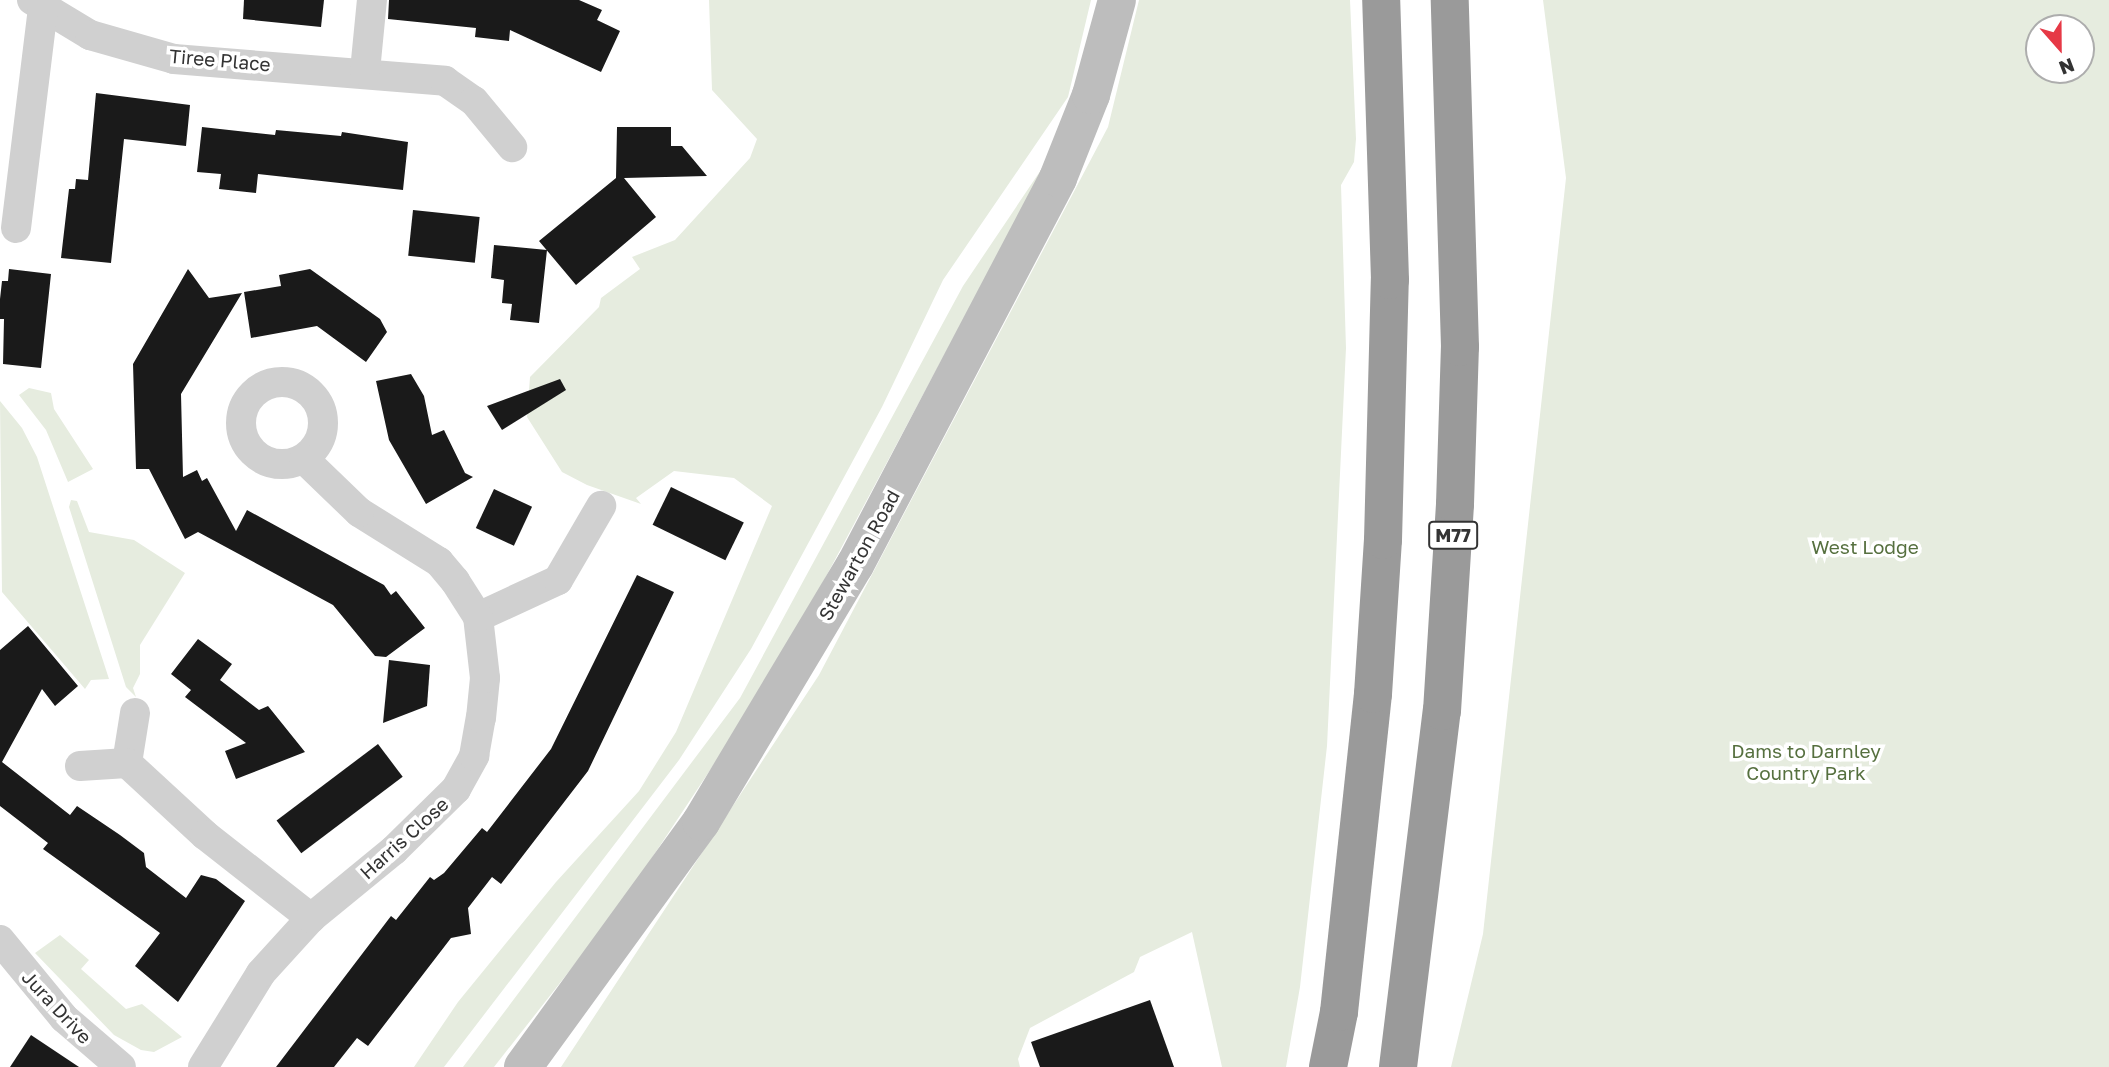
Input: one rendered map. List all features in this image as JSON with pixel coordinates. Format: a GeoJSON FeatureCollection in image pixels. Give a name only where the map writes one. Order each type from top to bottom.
{"type":"FeatureCollection","features":[{"type":"Feature","properties":{"kind":"highway"},"geometry":{"type":"LineString","coordinates":[[1328,1067],[1339,1012],[1373,694],[1383,540],[1390,280],[1381,0]]}},
{"type":"Feature","properties":{"kind":"highway","name":"M77"},"geometry":{"type":"LineString","coordinates":[[1398,1067],[1442,711],[1455,504],[1460,347],[1450,0]]}},
{"type":"Feature","properties":{"kind":"main road","name":"Stewarton Road"},"geometry":{"type":"LineString","coordinates":[[523,1067],[701,822],[855,565],[1058,178],[1091,95],[1117,0]]}},
{"type":"Feature","properties":{"kind":"street"},"geometry":{"type":"LineString","coordinates":[[365,71],[372,0]]}},
{"type":"Feature","properties":{"kind":"street","name":"Tiree Place"},"geometry":{"type":"LineString","coordinates":[[16,228],[11,174],[37,5],[90,35],[174,59],[365,71],[445,81],[474,101],[512,147]]}},
{"type":"Feature","properties":{"kind":"street","name":"Harris Close"},"geometry":{"type":"LineString","coordinates":[[203,1067],[261,973],[311,918],[403,842],[456,789],[474,756],[481,718],[485,678],[478,617],[439,562],[359,512],[304,459]]}},
{"type":"Feature","properties":{"kind":"street"},"geometry":{"type":"LineString","coordinates":[[478,617],[558,580],[601,506]]}},
{"type":"Feature","properties":{"kind":"street"},"geometry":{"type":"LineString","coordinates":[[127,763],[135,713]]}},
{"type":"Feature","properties":{"kind":"street"},"geometry":{"type":"LineString","coordinates":[[80,766],[127,763],[205,835],[311,918]]}},
{"type":"Feature","properties":{"kind":"street","name":"Jura Drive"},"geometry":{"type":"LineString","coordinates":[[4,957],[64,1018],[121,1067]]}},
{"type":"Feature","properties":{"kind":"green space"},"geometry":{"type":"Polygon","coordinates":[[[709,0],[1091,0],[1068,97],[943,280],[882,407],[751,649],[679,760],[444,1067],[414,1067],[458,1002],[556,882],[639,791],[676,732],[772,506],[734,478],[674,471],[636,498],[641,504],[587,485],[562,472],[527,417],[530,377],[599,307],[601,298],[640,269],[632,257],[675,240],[750,158],[757,139],[712,90],[709,0]]]}},
{"type":"Feature","properties":{"kind":"green space"},"geometry":{"type":"Polygon","coordinates":[[[1139,0],[1350,0],[1356,139],[1354,162],[1341,185],[1346,348],[1327,746],[1300,987],[1286,1067],[1222,1067],[1192,932],[1140,957],[1134,972],[1030,1028],[1018,1059],[1020,1067],[561,1067],[819,675],[1108,127],[1139,0]]]}},
{"type":"Feature","properties":{"kind":"green space","name":"Dams to Darnley Country Park"},"geometry":{"type":"Polygon","coordinates":[[[1543,0],[2109,0],[2109,1067],[1451,1067],[1483,934],[1566,178],[1543,0]]]}},
{"type":"Feature","properties":{"kind":"green space"},"geometry":{"type":"Polygon","coordinates":[[[1051,155],[775,672],[618,909],[494,1067],[463,1067],[740,698],[963,286],[1051,155]]]}},
{"type":"Feature","properties":{"kind":"green space"},"geometry":{"type":"Polygon","coordinates":[[[29,388],[51,393],[54,409],[93,469],[68,482],[46,430],[19,395],[29,388]]]}},
{"type":"Feature","properties":{"kind":"green space"},"geometry":{"type":"Polygon","coordinates":[[[0,401],[22,428],[37,457],[109,679],[91,680],[85,689],[2,592],[0,401]]]}},
{"type":"Feature","properties":{"kind":"green space"},"geometry":{"type":"Polygon","coordinates":[[[71,500],[77,501],[89,532],[134,540],[185,573],[140,645],[140,674],[133,688],[136,697],[126,687],[69,507],[71,500]]]}},
{"type":"Feature","properties":{"kind":"green space"},"geometry":{"type":"Polygon","coordinates":[[[60,935],[89,960],[81,969],[126,1009],[142,1004],[182,1037],[154,1052],[141,1050],[114,1035],[35,953],[60,935]]]}},
{"type":"Feature","properties":{"kind":"building"},"geometry":{"type":"Polygon","coordinates":[[[244,0],[324,0],[321,27],[243,19],[244,0]]]}},
{"type":"Feature","properties":{"kind":"building"},"geometry":{"type":"Polygon","coordinates":[[[389,0],[579,0],[602,10],[597,20],[620,31],[601,72],[510,30],[509,41],[475,37],[476,28],[388,19],[389,0]]]}},
{"type":"Feature","properties":{"kind":"building"},"geometry":{"type":"Polygon","coordinates":[[[96,93],[190,105],[186,146],[124,139],[111,263],[61,258],[69,189],[75,189],[76,179],[88,180],[96,93]]]}},
{"type":"Feature","properties":{"kind":"building"},"geometry":{"type":"Polygon","coordinates":[[[202,127],[275,135],[276,130],[341,136],[342,132],[408,142],[403,190],[258,174],[256,193],[219,189],[221,174],[197,172],[202,127]]]}},
{"type":"Feature","properties":{"kind":"building"},"geometry":{"type":"Polygon","coordinates":[[[617,127],[671,127],[671,146],[682,146],[707,176],[624,178],[656,217],[576,285],[539,241],[616,178],[617,127]]]}},
{"type":"Feature","properties":{"kind":"building"},"geometry":{"type":"Polygon","coordinates":[[[413,210],[480,217],[475,263],[408,256],[413,210]]]}},
{"type":"Feature","properties":{"kind":"building"},"geometry":{"type":"Polygon","coordinates":[[[494,245],[547,250],[539,323],[510,320],[512,304],[502,303],[504,280],[491,278],[494,245]]]}},
{"type":"Feature","properties":{"kind":"building"},"geometry":{"type":"Polygon","coordinates":[[[9,269],[51,274],[41,368],[3,364],[4,319],[0,319],[0,299],[2,281],[8,281],[9,269]]]}},
{"type":"Feature","properties":{"kind":"building"},"geometry":{"type":"Polygon","coordinates":[[[188,269],[209,298],[242,293],[181,394],[183,477],[197,470],[202,481],[207,478],[236,531],[247,510],[384,585],[391,595],[396,591],[425,628],[386,657],[375,656],[333,605],[198,532],[185,539],[149,469],[136,469],[133,364],[188,269]]]}},
{"type":"Feature","properties":{"kind":"building"},"geometry":{"type":"Polygon","coordinates":[[[310,269],[380,319],[387,332],[366,362],[317,326],[251,338],[244,292],[281,286],[279,275],[310,269]]]}},
{"type":"Feature","properties":{"kind":"building"},"geometry":{"type":"Polygon","coordinates":[[[411,374],[424,396],[432,435],[444,430],[465,473],[473,477],[426,504],[389,440],[376,381],[411,374]]]}},
{"type":"Feature","properties":{"kind":"building"},"geometry":{"type":"Polygon","coordinates":[[[560,379],[566,390],[502,430],[487,406],[560,379]]]}},
{"type":"Feature","properties":{"kind":"building"},"geometry":{"type":"Polygon","coordinates":[[[671,487],[744,523],[725,560],[653,525],[671,487]]]}},
{"type":"Feature","properties":{"kind":"building"},"geometry":{"type":"Polygon","coordinates":[[[494,489],[532,507],[514,546],[476,528],[494,489]]]}},
{"type":"Feature","properties":{"kind":"building"},"geometry":{"type":"Polygon","coordinates":[[[637,575],[674,592],[588,771],[501,884],[492,877],[468,908],[471,934],[451,938],[368,1046],[357,1038],[334,1067],[276,1067],[391,916],[396,920],[430,877],[434,880],[444,873],[482,828],[487,832],[551,749],[637,575]]]}},
{"type":"Feature","properties":{"kind":"building"},"geometry":{"type":"Polygon","coordinates":[[[28,626],[78,686],[55,706],[42,689],[2,762],[70,815],[77,806],[120,835],[144,853],[146,867],[186,898],[201,875],[216,879],[245,901],[178,1002],[135,966],[160,933],[43,849],[48,843],[0,806],[0,650],[28,626]]]}},
{"type":"Feature","properties":{"kind":"building"},"geometry":{"type":"Polygon","coordinates":[[[198,639],[232,664],[220,680],[259,710],[268,706],[305,752],[236,779],[225,751],[246,743],[185,697],[191,690],[171,674],[198,639]]]}},
{"type":"Feature","properties":{"kind":"building"},"geometry":{"type":"Polygon","coordinates":[[[389,660],[430,665],[427,706],[383,723],[389,660]]]}},
{"type":"Feature","properties":{"kind":"building"},"geometry":{"type":"Polygon","coordinates":[[[378,744],[403,777],[301,853],[277,820],[378,744]]]}},
{"type":"Feature","properties":{"kind":"building"},"geometry":{"type":"Polygon","coordinates":[[[1150,1000],[1174,1067],[1040,1067],[1031,1042],[1150,1000]]]}},
{"type":"Feature","properties":{"kind":"building"},"geometry":{"type":"Polygon","coordinates":[[[31,1035],[79,1067],[10,1067],[31,1035]]]}},
{"type":"Feature","properties":{"kind":"park label","name":"West Lodge"},"geometry":{"type":"Point","coordinates":[1865,547]}}]}
